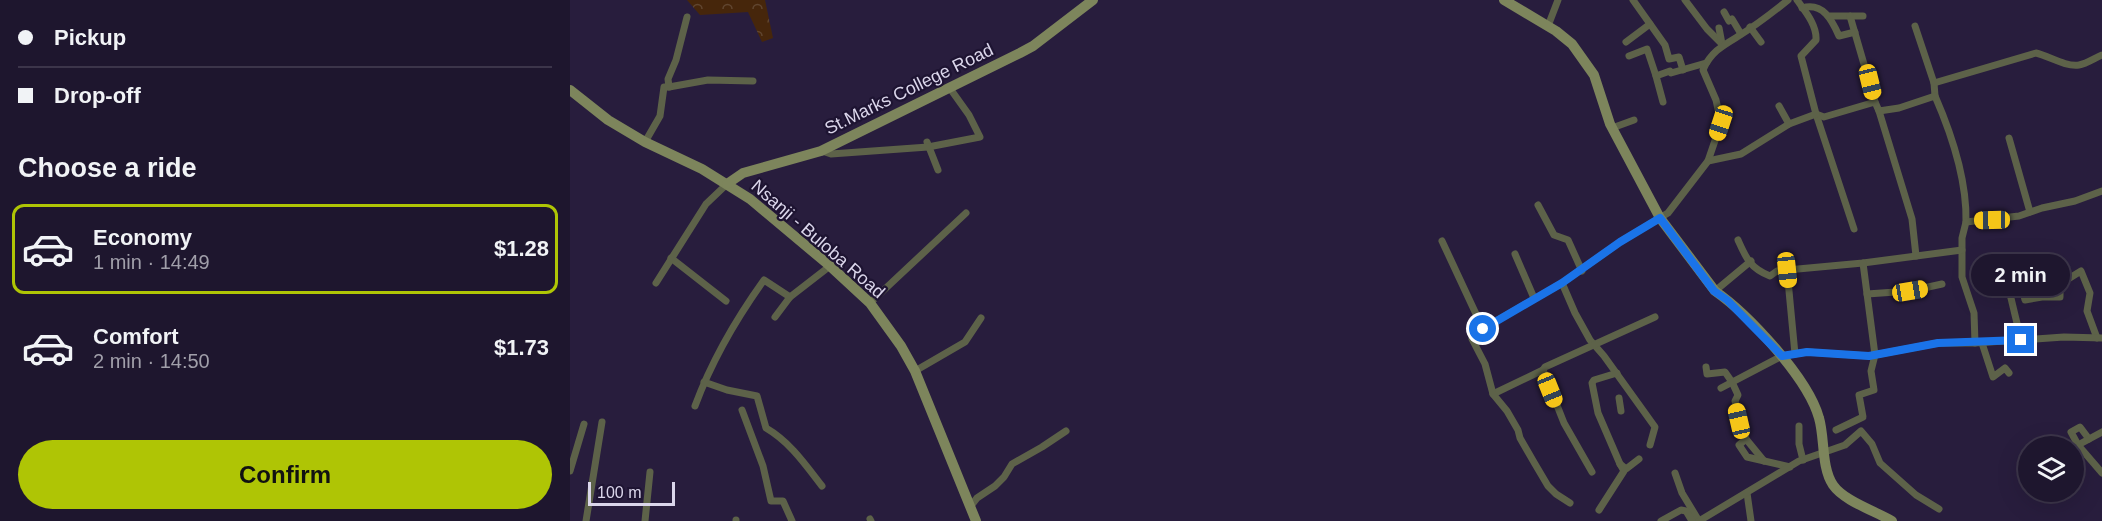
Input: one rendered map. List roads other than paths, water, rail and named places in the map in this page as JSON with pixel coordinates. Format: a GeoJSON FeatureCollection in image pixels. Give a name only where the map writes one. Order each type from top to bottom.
{"type":"FeatureCollection","features":[{"type":"Feature","properties":{"kind":"main road","name":"St.Marks College Road"},"geometry":{"type":"LineString","coordinates":[[727,184],[743,173],[821,151],[1033,46],[1093,0]]}},
{"type":"Feature","properties":{"kind":"main road"},"geometry":{"type":"LineString","coordinates":[[1504,0],[1548,26],[1572,44],[1594,75],[1612,128],[1660,218],[1714,291],[1727,300],[1782,356],[1813,401],[1833,485],[1857,503],[1892,521]]}},
{"type":"Feature","properties":{"kind":"main road","name":"Nsanji - Buloba Road"},"geometry":{"type":"LineString","coordinates":[[570,90],[608,120],[645,142],[702,169],[771,215],[870,303],[901,346],[915,371],[976,521]]}},
{"type":"Feature","properties":{"kind":"street"},"geometry":{"type":"LineString","coordinates":[[1548,26],[1558,0]]}},
{"type":"Feature","properties":{"kind":"street"},"geometry":{"type":"LineString","coordinates":[[1633,0],[1665,45],[1669,59],[1679,57],[1683,70]]}},
{"type":"Feature","properties":{"kind":"street"},"geometry":{"type":"LineString","coordinates":[[1685,0],[1707,29],[1722,44]]}},
{"type":"Feature","properties":{"kind":"street"},"geometry":{"type":"LineString","coordinates":[[1570,503],[1548,486],[1520,438],[1518,429],[1508,411],[1493,394],[1485,364],[1472,339],[1483,329],[1562,283],[1620,242],[1668,213],[1708,161],[1721,123],[1713,93],[1703,70],[1706,63],[1722,44],[1741,34],[1788,0]]}},
{"type":"Feature","properties":{"kind":"street"},"geometry":{"type":"LineString","coordinates":[[1797,0],[1816,33],[1816,40],[1801,56],[1816,114],[1854,229]]}},
{"type":"Feature","properties":{"kind":"street"},"geometry":{"type":"LineString","coordinates":[[1802,8],[1809,6],[1820,8],[1830,16],[1839,36],[1855,32]]}},
{"type":"Feature","properties":{"kind":"street"},"geometry":{"type":"LineString","coordinates":[[1724,12],[1729,21],[1732,19],[1741,34]]}},
{"type":"Feature","properties":{"kind":"street"},"geometry":{"type":"LineString","coordinates":[[1830,16],[1863,16]]}},
{"type":"Feature","properties":{"kind":"street"},"geometry":{"type":"LineString","coordinates":[[1850,16],[1912,219],[1916,256]]}},
{"type":"Feature","properties":{"kind":"street"},"geometry":{"type":"LineString","coordinates":[[669,87],[668,79],[676,60],[687,17]]}},
{"type":"Feature","properties":{"kind":"street"},"geometry":{"type":"LineString","coordinates":[[1626,42],[1650,24]]}},
{"type":"Feature","properties":{"kind":"street"},"geometry":{"type":"LineString","coordinates":[[1915,26],[1964,183],[1966,222],[1962,238],[1962,276],[1974,313],[1978,343],[1993,377],[2005,368],[2009,374]]}},
{"type":"Feature","properties":{"kind":"street"},"geometry":{"type":"LineString","coordinates":[[1750,27],[1761,42]]}},
{"type":"Feature","properties":{"kind":"street"},"geometry":{"type":"LineString","coordinates":[[1719,28],[1722,44]]}},
{"type":"Feature","properties":{"kind":"street"},"geometry":{"type":"LineString","coordinates":[[1629,56],[1647,49],[1663,102]]}},
{"type":"Feature","properties":{"kind":"street"},"geometry":{"type":"LineString","coordinates":[[1934,83],[2036,52],[2051,57],[2057,62],[2078,65],[2102,56]]}},
{"type":"Feature","properties":{"kind":"street"},"geometry":{"type":"LineString","coordinates":[[1656,76],[1706,63]]}},
{"type":"Feature","properties":{"kind":"street"},"geometry":{"type":"LineString","coordinates":[[645,142],[660,116],[664,87],[708,80],[753,81]]}},
{"type":"Feature","properties":{"kind":"street"},"geometry":{"type":"LineString","coordinates":[[821,151],[831,154],[927,145],[980,137],[969,114],[949,87]]}},
{"type":"Feature","properties":{"kind":"street"},"geometry":{"type":"LineString","coordinates":[[1879,111],[1899,108],[1935,96]]}},
{"type":"Feature","properties":{"kind":"street"},"geometry":{"type":"LineString","coordinates":[[1708,161],[1741,154],[1789,124],[1816,114],[1824,117],[1875,102]]}},
{"type":"Feature","properties":{"kind":"street"},"geometry":{"type":"LineString","coordinates":[[1779,106],[1789,124]]}},
{"type":"Feature","properties":{"kind":"street"},"geometry":{"type":"LineString","coordinates":[[1612,128],[1634,120]]}},
{"type":"Feature","properties":{"kind":"street"},"geometry":{"type":"LineString","coordinates":[[2009,138],[2030,212]]}},
{"type":"Feature","properties":{"kind":"street"},"geometry":{"type":"LineString","coordinates":[[927,145],[938,170]]}},
{"type":"Feature","properties":{"kind":"street"},"geometry":{"type":"LineString","coordinates":[[656,283],[706,204],[727,184]]}},
{"type":"Feature","properties":{"kind":"street"},"geometry":{"type":"LineString","coordinates":[[1966,222],[2009,218],[2075,201],[2102,191]]}},
{"type":"Feature","properties":{"kind":"street"},"geometry":{"type":"LineString","coordinates":[[1538,205],[1554,235],[1568,240],[1581,271]]}},
{"type":"Feature","properties":{"kind":"street"},"geometry":{"type":"LineString","coordinates":[[870,303],[966,213]]}},
{"type":"Feature","properties":{"kind":"street"},"geometry":{"type":"LineString","coordinates":[[1738,240],[1750,262],[1770,276],[1777,271],[1962,250]]}},
{"type":"Feature","properties":{"kind":"street"},"geometry":{"type":"LineString","coordinates":[[1442,241],[1483,329]]}},
{"type":"Feature","properties":{"kind":"street"},"geometry":{"type":"LineString","coordinates":[[1515,254],[1534,298]]}},
{"type":"Feature","properties":{"kind":"street"},"geometry":{"type":"LineString","coordinates":[[671,258],[726,301]]}},
{"type":"Feature","properties":{"kind":"street"},"geometry":{"type":"LineString","coordinates":[[1714,291],[1750,262]]}},
{"type":"Feature","properties":{"kind":"street"},"geometry":{"type":"LineString","coordinates":[[2002,262],[1999,271],[2010,294],[2021,340]]}},
{"type":"Feature","properties":{"kind":"street"},"geometry":{"type":"LineString","coordinates":[[1836,429],[1863,417],[1859,395],[1874,390],[1871,371],[1875,355],[1863,263]]}},
{"type":"Feature","properties":{"kind":"street"},"geometry":{"type":"LineString","coordinates":[[775,317],[790,297],[830,266]]}},
{"type":"Feature","properties":{"kind":"street"},"geometry":{"type":"LineString","coordinates":[[1787,270],[1795,354]]}},
{"type":"Feature","properties":{"kind":"street"},"geometry":{"type":"LineString","coordinates":[[1721,388],[1782,356],[1807,352],[1859,356],[1931,344],[2064,337],[2099,338],[2087,310],[2090,293],[2081,271],[2060,284],[2060,297],[2042,297]]}},
{"type":"Feature","properties":{"kind":"street"},"geometry":{"type":"LineString","coordinates":[[695,406],[704,382],[738,316],[764,280],[790,297]]}},
{"type":"Feature","properties":{"kind":"street"},"geometry":{"type":"LineString","coordinates":[[1562,283],[1590,340],[1617,373],[1655,427],[1650,445]]}},
{"type":"Feature","properties":{"kind":"street"},"geometry":{"type":"LineString","coordinates":[[1867,294],[1910,291],[1942,284]]}},
{"type":"Feature","properties":{"kind":"street"},"geometry":{"type":"LineString","coordinates":[[915,371],[965,342],[981,318]]}},
{"type":"Feature","properties":{"kind":"street"},"geometry":{"type":"LineString","coordinates":[[1493,394],[1545,367],[1655,318]]}},
{"type":"Feature","properties":{"kind":"street"},"geometry":{"type":"LineString","coordinates":[[1706,367],[1707,374],[1725,372],[1732,382],[1737,395],[1735,402],[1746,439],[1764,461],[1790,467]]}},
{"type":"Feature","properties":{"kind":"street"},"geometry":{"type":"LineString","coordinates":[[1543,370],[1564,423],[1592,472]]}},
{"type":"Feature","properties":{"kind":"street"},"geometry":{"type":"LineString","coordinates":[[1599,510],[1624,471],[1598,412],[1592,383],[1594,380],[1617,373]]}},
{"type":"Feature","properties":{"kind":"street"},"geometry":{"type":"LineString","coordinates":[[704,382],[727,390],[757,396],[766,428],[780,436],[822,486]]}},
{"type":"Feature","properties":{"kind":"street"},"geometry":{"type":"LineString","coordinates":[[1619,398],[1621,411]]}},
{"type":"Feature","properties":{"kind":"street"},"geometry":{"type":"LineString","coordinates":[[742,410],[763,466],[771,501],[783,501],[792,521]]}},
{"type":"Feature","properties":{"kind":"street"},"geometry":{"type":"LineString","coordinates":[[586,521],[602,422]]}},
{"type":"Feature","properties":{"kind":"street"},"geometry":{"type":"LineString","coordinates":[[570,471],[584,424]]}},
{"type":"Feature","properties":{"kind":"street"},"geometry":{"type":"LineString","coordinates":[[1799,426],[1798,444],[1803,460]]}},
{"type":"Feature","properties":{"kind":"street"},"geometry":{"type":"LineString","coordinates":[[2073,436],[2071,432],[2080,427],[2089,439]]}},
{"type":"Feature","properties":{"kind":"street"},"geometry":{"type":"LineString","coordinates":[[970,507],[977,498],[1004,477],[1012,464],[1066,431]]}},
{"type":"Feature","properties":{"kind":"street"},"geometry":{"type":"LineString","coordinates":[[1675,472],[1682,493],[1699,521],[1707,519],[1803,460],[1845,444],[1861,431],[1872,444],[1880,463],[1916,495],[1939,509]]}},
{"type":"Feature","properties":{"kind":"street"},"geometry":{"type":"LineString","coordinates":[[2084,442],[2102,432]]}},
{"type":"Feature","properties":{"kind":"street"},"geometry":{"type":"LineString","coordinates":[[2084,452],[2102,473]]}},
{"type":"Feature","properties":{"kind":"street"},"geometry":{"type":"LineString","coordinates":[[1620,464],[1626,469],[1639,459]]}},
{"type":"Feature","properties":{"kind":"street"},"geometry":{"type":"LineString","coordinates":[[645,521],[650,472]]}},
{"type":"Feature","properties":{"kind":"street"},"geometry":{"type":"LineString","coordinates":[[1747,493],[1751,521]]}},
{"type":"Feature","properties":{"kind":"street"},"geometry":{"type":"LineString","coordinates":[[1661,521],[1681,510],[1686,511],[1692,521]]}}]}
